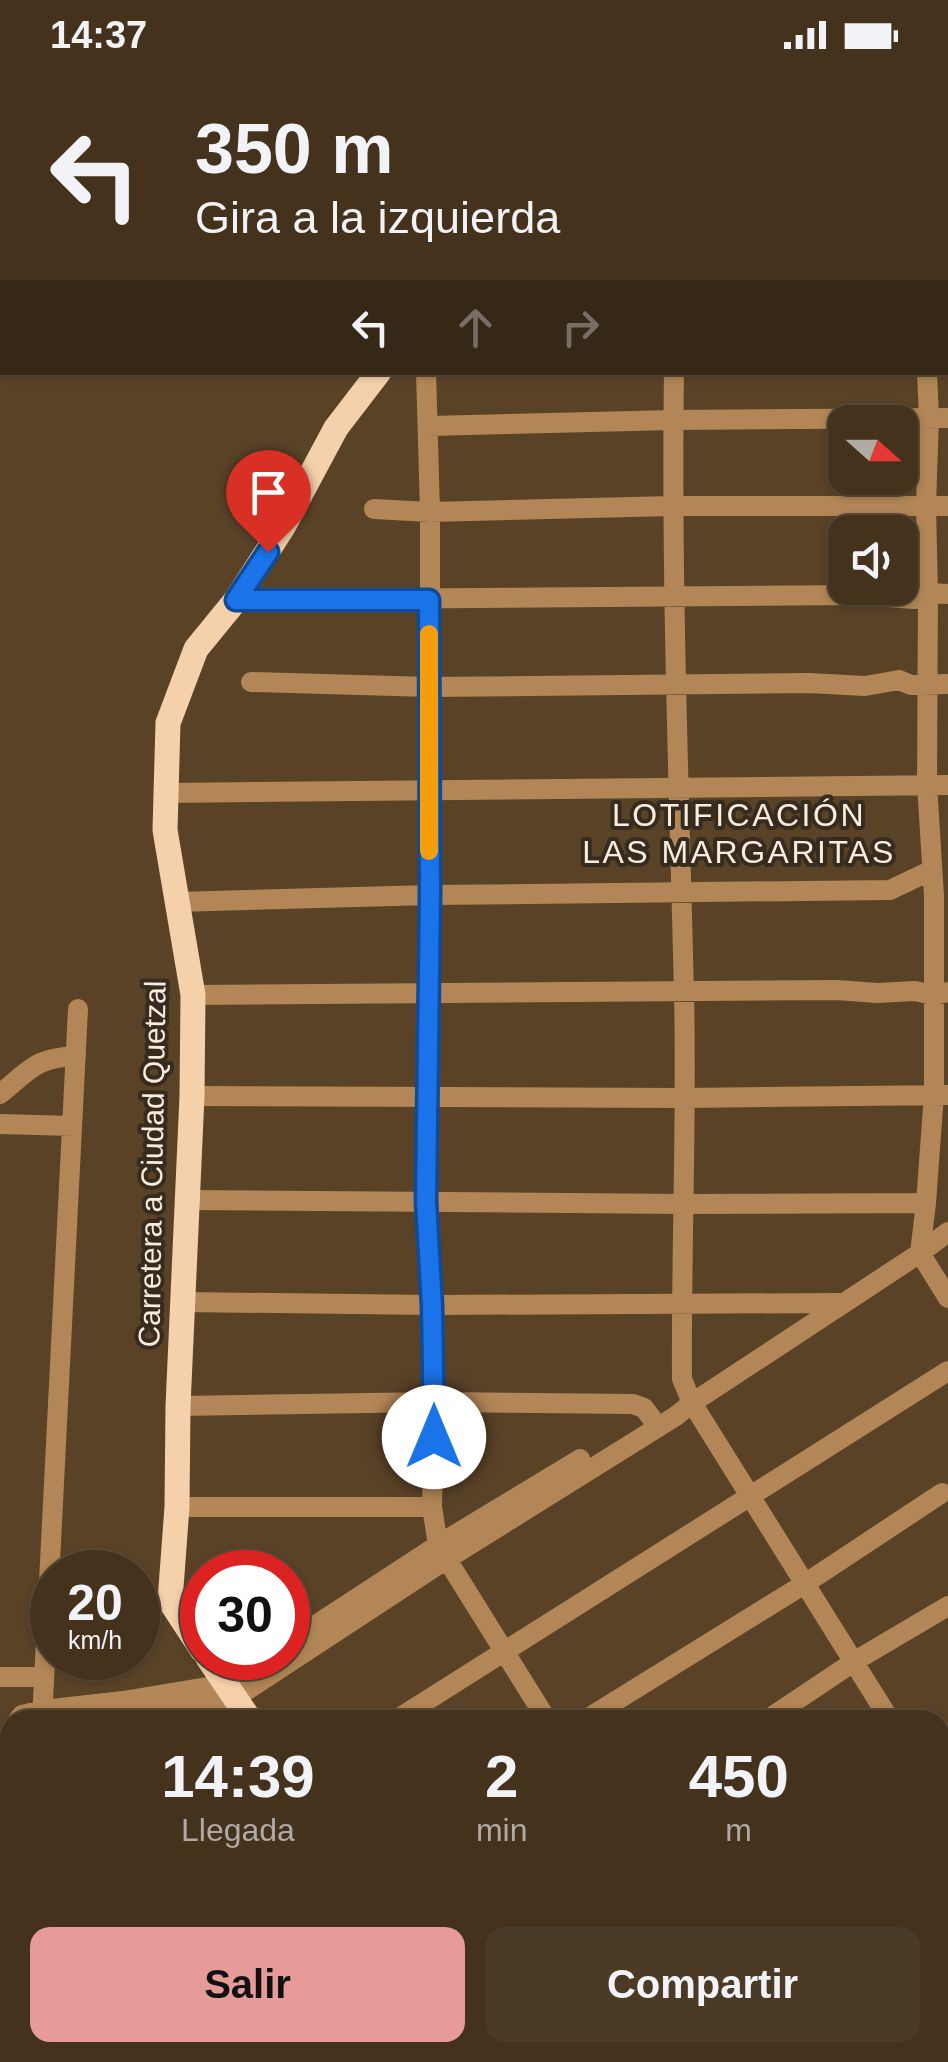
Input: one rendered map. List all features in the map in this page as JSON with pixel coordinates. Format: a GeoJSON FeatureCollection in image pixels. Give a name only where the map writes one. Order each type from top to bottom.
{"type":"FeatureCollection","features":[{"type":"Feature","properties":{"kind":"main road","name":"Carretera a Ciudad Quetzal"},"geometry":{"type":"LineString","coordinates":[[180,1616],[170,1600],[194,995],[165,830],[168,723],[196,649],[236,600],[283,528],[336,428],[377,375]]}},
{"type":"Feature","properties":{"kind":"main road"},"geometry":{"type":"LineString","coordinates":[[223,1680],[243,1710]]}},
{"type":"Feature","properties":{"kind":"street"},"geometry":{"type":"LineString","coordinates":[[426,375],[430,895],[426,1202],[434,1402],[432,1507],[442,1552],[541,1710]]}},
{"type":"Feature","properties":{"kind":"street"},"geometry":{"type":"LineString","coordinates":[[674,375],[672,506],[684,993],[682,1379],[692,1403],[884,1710]]}},
{"type":"Feature","properties":{"kind":"street"},"geometry":{"type":"LineString","coordinates":[[928,375],[938,418],[926,506],[938,594],[941,1094],[920,1254],[948,1298]]}},
{"type":"Feature","properties":{"kind":"street"},"geometry":{"type":"LineString","coordinates":[[428,426],[938,418]]}},
{"type":"Feature","properties":{"kind":"street"},"geometry":{"type":"LineString","coordinates":[[374,509],[430,512],[672,506],[948,506]]}},
{"type":"Feature","properties":{"kind":"street"},"geometry":{"type":"LineString","coordinates":[[236,600],[860,596],[914,599],[920,588],[938,594]]}},
{"type":"Feature","properties":{"kind":"street"},"geometry":{"type":"LineString","coordinates":[[251,682],[430,687],[809,683],[865,686],[899,680],[938,684]]}},
{"type":"Feature","properties":{"kind":"street"},"geometry":{"type":"LineString","coordinates":[[166,792],[938,785]]}},
{"type":"Feature","properties":{"kind":"street"},"geometry":{"type":"LineString","coordinates":[[177,902],[890,890],[938,883]]}},
{"type":"Feature","properties":{"kind":"street"},"geometry":{"type":"LineString","coordinates":[[194,995],[838,990],[941,994]]}},
{"type":"Feature","properties":{"kind":"street"},"geometry":{"type":"LineString","coordinates":[[50,1550],[78,1008]]}},
{"type":"Feature","properties":{"kind":"street"},"geometry":{"type":"LineString","coordinates":[[0,1094],[27,1070],[51,1057],[76,1056]]}},
{"type":"Feature","properties":{"kind":"street"},"geometry":{"type":"LineString","coordinates":[[192,1096],[684,1098],[941,1094]]}},
{"type":"Feature","properties":{"kind":"street"},"geometry":{"type":"LineString","coordinates":[[0,1124],[72,1126]]}},
{"type":"Feature","properties":{"kind":"street"},"geometry":{"type":"LineString","coordinates":[[187,1200],[926,1203]]}},
{"type":"Feature","properties":{"kind":"street"},"geometry":{"type":"LineString","coordinates":[[133,1710],[230,1691],[442,1552],[654,1421],[672,1404],[692,1403],[948,1232]]}},
{"type":"Feature","properties":{"kind":"street"},"geometry":{"type":"LineString","coordinates":[[182,1302],[842,1303]]}},
{"type":"Feature","properties":{"kind":"street"},"geometry":{"type":"LineString","coordinates":[[412,1710],[948,1370]]}},
{"type":"Feature","properties":{"kind":"street"},"geometry":{"type":"LineString","coordinates":[[178,1406],[633,1404],[644,1408],[654,1421]]}},
{"type":"Feature","properties":{"kind":"street"},"geometry":{"type":"LineString","coordinates":[[601,1710],[942,1493]]}},
{"type":"Feature","properties":{"kind":"street"},"geometry":{"type":"LineString","coordinates":[[176,1507],[432,1507]]}},
{"type":"Feature","properties":{"kind":"street"},"geometry":{"type":"LineString","coordinates":[[782,1710],[948,1606]]}},
{"type":"Feature","properties":{"kind":"street"},"geometry":{"type":"LineString","coordinates":[[310,1634],[339,1620]]}},
{"type":"Feature","properties":{"kind":"street"},"geometry":{"type":"LineString","coordinates":[[0,1677],[30,1676]]}},
{"type":"Feature","properties":{"kind":"street"},"geometry":{"type":"LineString","coordinates":[[42,1710],[44,1680]]}},
{"type":"Feature","properties":{"kind":"street"},"geometry":{"type":"LineString","coordinates":[[230,1691],[242,1680]]}},
{"type":"Feature","properties":{"kind":"slow traffic"},"geometry":{"type":"LineString","coordinates":[[429,634],[429,851]]}},
{"type":"Feature","properties":{"kind":"district","name":"LOTIFICACIÓN LAS MARGARITAS"},"geometry":{"type":"Point","coordinates":[739,834]}},
{"type":"Feature","properties":{"kind":"route"},"geometry":{"type":"LineString","coordinates":[[268,552],[236,600],[429,600],[426,1202],[434,1437]]}}]}
